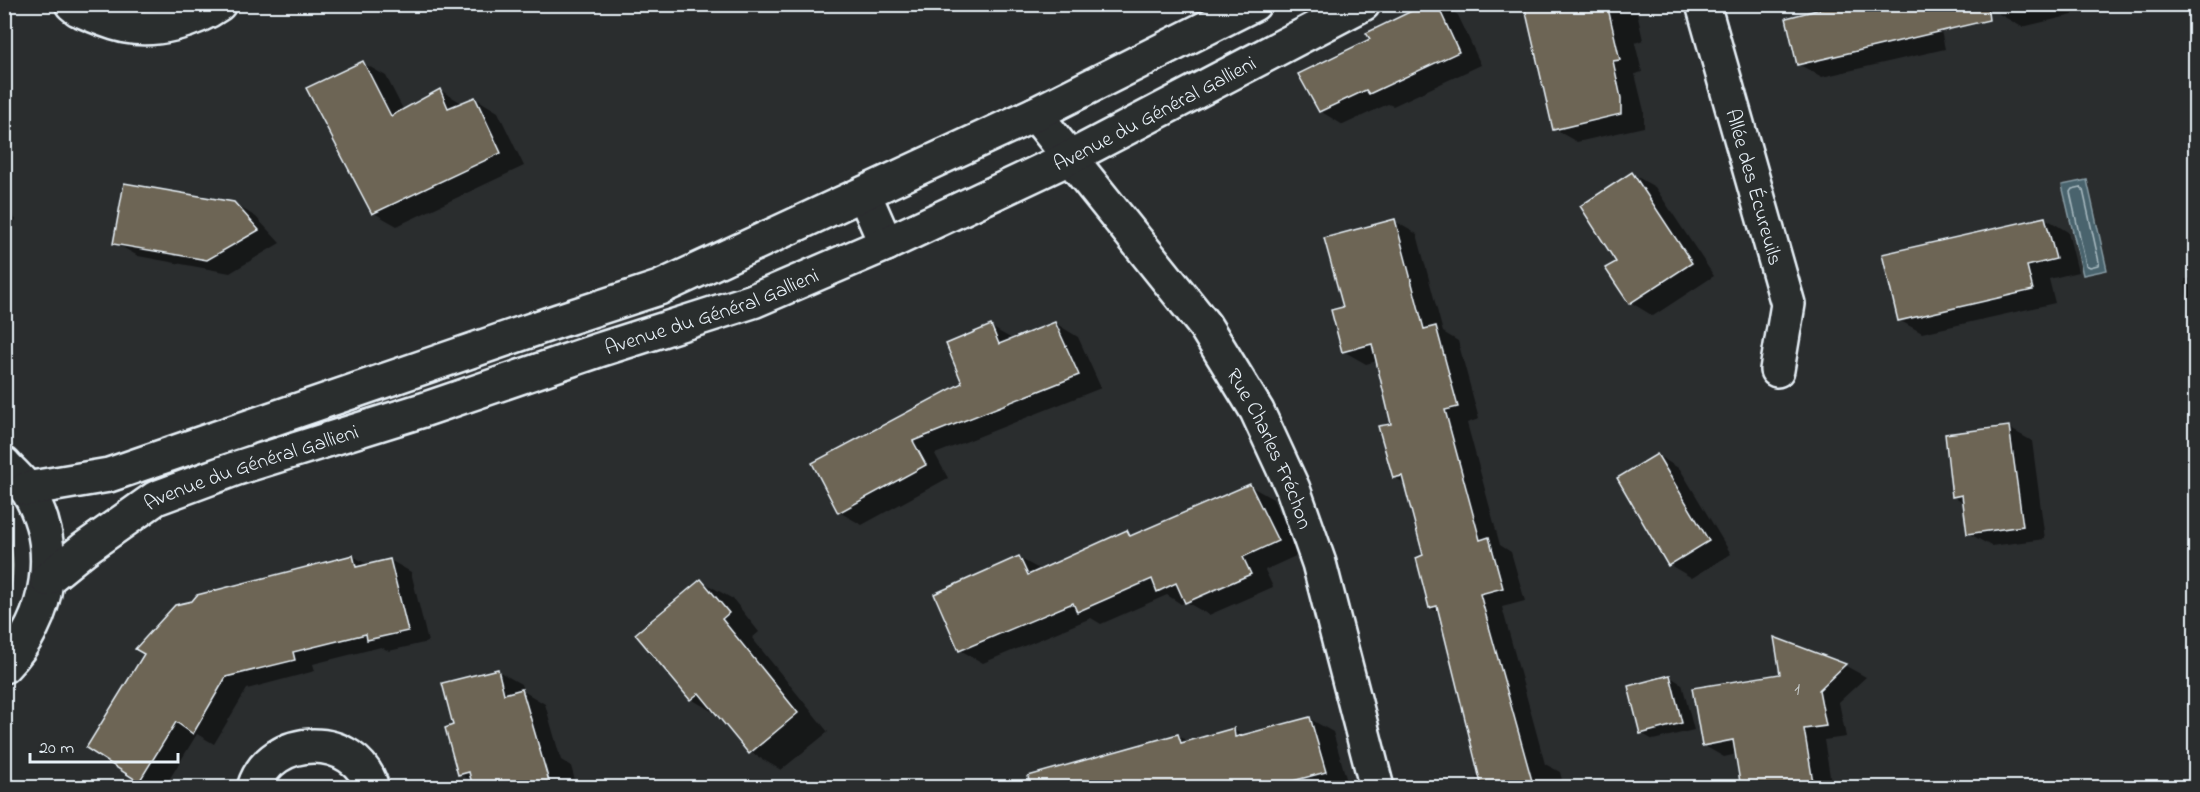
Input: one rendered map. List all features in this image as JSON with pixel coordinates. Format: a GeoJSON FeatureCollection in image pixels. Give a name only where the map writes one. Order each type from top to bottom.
{"type":"FeatureCollection","features":[{"type":"Feature","properties":{"kind":"street"},"geometry":{"type":"LineString","coordinates":[[72,4],[78,9],[126,27],[167,26],[206,14],[219,4]]}},
{"type":"Feature","properties":{"kind":"street","name":"Avenue du Général Gallieni"},"geometry":{"type":"LineString","coordinates":[[26,489],[109,475],[659,288],[1035,114],[1254,4]]}},
{"type":"Feature","properties":{"kind":"street","name":"Avenue du Général Gallieni"},"geometry":{"type":"LineString","coordinates":[[47,579],[84,549],[156,498],[237,468],[423,410],[753,301],[886,244],[1071,157],[1363,4]]}},
{"type":"Feature","properties":{"kind":"street","name":"Allée des Écureuils"},"geometry":{"type":"LineString","coordinates":[[1703,4],[1788,304],[1777,370]]}},
{"type":"Feature","properties":{"kind":"street","name":"Rue Charles Fréchon"},"geometry":{"type":"LineString","coordinates":[[1035,114],[1205,326],[1257,411],[1293,489],[1318,563],[1377,788]]}},
{"type":"Feature","properties":{"kind":"street"},"geometry":{"type":"LineString","coordinates":[[864,194],[886,244]]}},
{"type":"Feature","properties":{"kind":"street"},"geometry":{"type":"LineString","coordinates":[[4,464],[26,489],[39,517],[47,548],[47,579],[39,617],[20,651],[4,666]]}},
{"type":"Feature","properties":{"kind":"street"},"geometry":{"type":"LineString","coordinates":[[254,788],[265,767],[279,755],[296,747],[315,744],[333,747],[349,755],[363,768],[372,788]]}},
{"type":"Feature","properties":{"kind":"green space"},"geometry":{"type":"Polygon","coordinates":[[[5,527],[13,558],[13,569],[5,611],[5,527]]]}},
{"type":"Feature","properties":{"kind":"water"},"geometry":{"type":"Polygon","coordinates":[[[2087,180],[2107,270],[2083,275],[2062,185],[2087,180]]]}},
{"type":"Feature","properties":{"kind":"building"},"geometry":{"type":"Polygon","coordinates":[[[1426,4],[1437,4],[1459,52],[1369,94],[1366,90],[1319,112],[1298,74],[1370,39],[1366,33],[1426,4]]]}},
{"type":"Feature","properties":{"kind":"building"},"geometry":{"type":"Polygon","coordinates":[[[1524,4],[1607,4],[1620,60],[1613,61],[1621,98],[1621,114],[1553,130],[1524,4]]]}},
{"type":"Feature","properties":{"kind":"building"},"geometry":{"type":"Polygon","coordinates":[[[1840,4],[1987,4],[1989,20],[1797,65],[1786,18],[1840,4]]]}},
{"type":"Feature","properties":{"kind":"building"},"geometry":{"type":"Polygon","coordinates":[[[363,61],[391,116],[440,89],[448,108],[475,97],[501,153],[372,214],[306,88],[363,61]]]}},
{"type":"Feature","properties":{"kind":"building"},"geometry":{"type":"Polygon","coordinates":[[[1632,172],[1692,263],[1629,304],[1605,268],[1616,262],[1580,206],[1632,172]]]}},
{"type":"Feature","properties":{"kind":"building"},"geometry":{"type":"Polygon","coordinates":[[[124,183],[234,202],[259,230],[207,260],[113,244],[124,183]]]}},
{"type":"Feature","properties":{"kind":"building"},"geometry":{"type":"Polygon","coordinates":[[[2045,217],[2056,259],[2027,266],[2033,290],[1898,321],[1882,254],[2045,217]]]}},
{"type":"Feature","properties":{"kind":"building"},"geometry":{"type":"Polygon","coordinates":[[[1395,219],[1424,329],[1436,326],[1458,407],[1445,410],[1480,540],[1489,537],[1503,588],[1480,594],[1534,788],[1482,788],[1437,606],[1429,608],[1416,558],[1423,555],[1402,476],[1393,478],[1378,426],[1391,424],[1372,344],[1342,352],[1331,310],[1343,307],[1324,238],[1395,219]]]}},
{"type":"Feature","properties":{"kind":"building"},"geometry":{"type":"Polygon","coordinates":[[[1055,322],[1079,375],[913,441],[926,465],[838,513],[812,463],[962,383],[946,344],[991,325],[999,344],[1055,322]]]}},
{"type":"Feature","properties":{"kind":"building"},"geometry":{"type":"Polygon","coordinates":[[[2009,426],[2023,526],[1967,534],[1962,495],[1952,497],[1945,434],[2009,426]]]}},
{"type":"Feature","properties":{"kind":"building"},"geometry":{"type":"Polygon","coordinates":[[[1657,454],[1709,541],[1668,566],[1617,478],[1657,454]]]}},
{"type":"Feature","properties":{"kind":"building"},"geometry":{"type":"Polygon","coordinates":[[[1250,484],[1278,541],[1243,557],[1251,574],[1185,603],[1176,583],[1157,592],[1152,579],[1077,612],[1073,603],[959,651],[934,594],[1019,556],[1028,575],[1127,530],[1130,536],[1250,484]]]}},
{"type":"Feature","properties":{"kind":"building"},"geometry":{"type":"Polygon","coordinates":[[[353,555],[356,567],[390,559],[408,631],[367,640],[366,634],[293,652],[295,660],[226,677],[193,734],[176,722],[139,782],[86,748],[144,654],[135,649],[175,605],[192,601],[197,595],[353,555]]]}},
{"type":"Feature","properties":{"kind":"building"},"geometry":{"type":"Polygon","coordinates":[[[701,579],[729,613],[722,619],[798,713],[749,754],[699,693],[690,700],[635,634],[701,579]]]}},
{"type":"Feature","properties":{"kind":"building"},"geometry":{"type":"Polygon","coordinates":[[[1774,637],[1846,664],[1819,690],[1826,726],[1804,729],[1814,788],[1741,788],[1733,740],[1702,746],[1692,688],[1780,674],[1774,637]]]}},
{"type":"Feature","properties":{"kind":"building"},"geometry":{"type":"Polygon","coordinates":[[[498,669],[504,694],[522,689],[551,788],[473,788],[469,772],[458,775],[445,728],[453,725],[442,683],[498,669]]]}},
{"type":"Feature","properties":{"kind":"building"},"geometry":{"type":"Polygon","coordinates":[[[1670,675],[1682,723],[1640,734],[1628,686],[1670,675]]]}},
{"type":"Feature","properties":{"kind":"building"},"geometry":{"type":"Polygon","coordinates":[[[1310,717],[1326,772],[1267,788],[1030,788],[1028,776],[1178,734],[1181,743],[1234,728],[1235,737],[1310,717]]]}}]}
